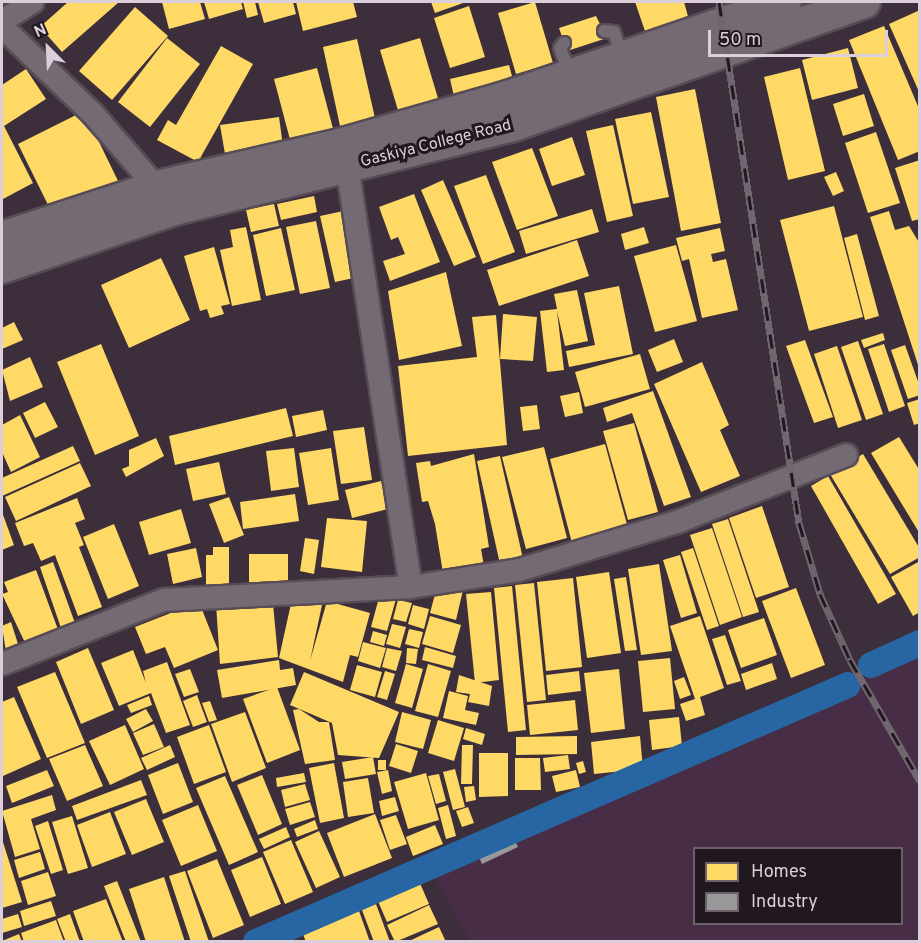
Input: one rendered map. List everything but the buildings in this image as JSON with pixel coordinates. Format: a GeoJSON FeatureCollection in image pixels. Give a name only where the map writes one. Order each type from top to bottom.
{"type":"FeatureCollection","features":[{"type":"Feature","properties":{"kind":"main road","name":"Gaskiya College Road"},"geometry":{"type":"LineString","coordinates":[[2,238],[166,198],[570,75],[785,2]]}},
{"type":"Feature","properties":{"kind":"main road","name":"Gaskiya College Road"},"geometry":{"type":"LineString","coordinates":[[2,267],[166,198],[347,165],[513,125],[864,2]]}},
{"type":"Feature","properties":{"kind":"street"},"geometry":{"type":"LineString","coordinates":[[2,21],[33,2]]}},
{"type":"Feature","properties":{"kind":"street"},"geometry":{"type":"LineString","coordinates":[[2,27],[93,114],[166,198]]}},
{"type":"Feature","properties":{"kind":"street"},"geometry":{"type":"LineString","coordinates":[[347,165],[411,587]]}},
{"type":"Feature","properties":{"kind":"street"},"geometry":{"type":"LineString","coordinates":[[2,664],[164,600],[411,587],[519,570],[606,544],[846,455]]}},
{"type":"Feature","properties":{"kind":"lane"},"geometry":{"type":"LineString","coordinates":[[604,31],[614,32],[622,57]]}},
{"type":"Feature","properties":{"kind":"lane"},"geometry":{"type":"LineString","coordinates":[[564,43],[560,48],[570,75]]}},
{"type":"Feature","properties":{"kind":"shaded area"},"geometry":{"type":"Polygon","coordinates":[[[919,654],[919,941],[470,941],[430,869],[919,654]]]}},
{"type":"Feature","properties":{"kind":"waterway"},"geometry":{"type":"LineString","coordinates":[[871,665],[920,643]]}},
{"type":"Feature","properties":{"kind":"waterway"},"geometry":{"type":"LineString","coordinates":[[256,942],[848,685]]}},
{"type":"Feature","properties":{"kind":"railway"},"geometry":{"type":"LineString","coordinates":[[719,2],[799,523],[820,594],[850,660],[920,781]]}}]}
